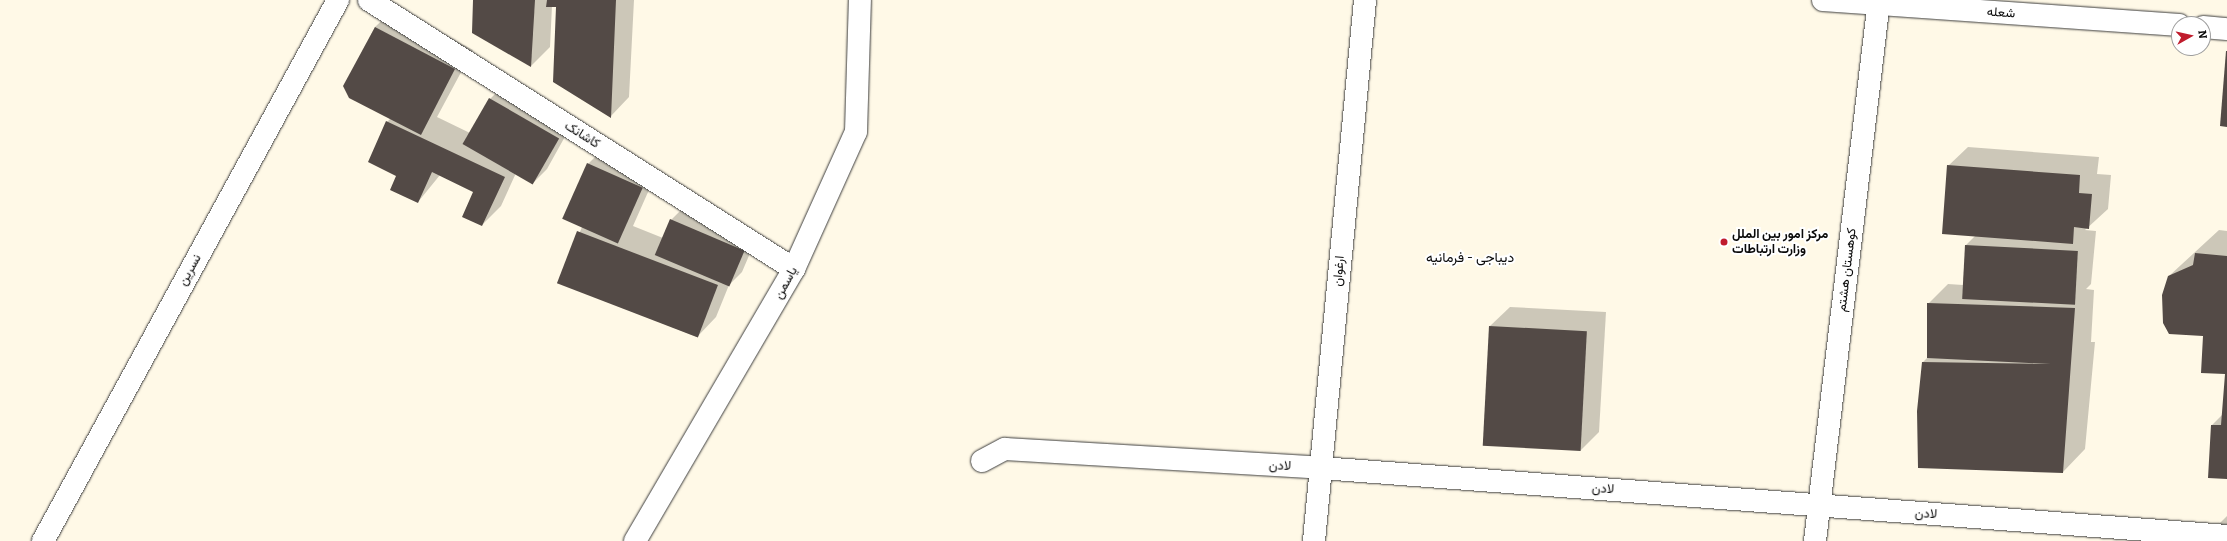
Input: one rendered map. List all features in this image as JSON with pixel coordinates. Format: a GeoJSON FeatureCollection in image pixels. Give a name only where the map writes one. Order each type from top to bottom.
{"type":"FeatureCollection","features":[{"type":"Feature","properties":{"kind":"street","name":"نسرین"},"geometry":{"type":"LineString","coordinates":[[43,541],[338,0]]}},
{"type":"Feature","properties":{"kind":"street","name":"کاشانک"},"geometry":{"type":"LineString","coordinates":[[370,0],[794,269]]}},
{"type":"Feature","properties":{"kind":"street","name":"یاسمن"},"geometry":{"type":"LineString","coordinates":[[635,541],[794,269],[856,132],[860,0]]}},
{"type":"Feature","properties":{"kind":"street","name":"ارغوان"},"geometry":{"type":"LineString","coordinates":[[1314,541],[1365,0]]}},
{"type":"Feature","properties":{"kind":"street","name":"شعله"},"geometry":{"type":"LineString","coordinates":[[1823,0],[1879,2],[2171,24]]}},
{"type":"Feature","properties":{"kind":"street","name":"کوهستان هشتم"},"geometry":{"type":"LineString","coordinates":[[1815,541],[1879,2]]}},
{"type":"Feature","properties":{"kind":"street"},"geometry":{"type":"LineString","coordinates":[[2211,28],[2227,29]]}},
{"type":"Feature","properties":{"kind":"street","name":"لادن"},"geometry":{"type":"LineString","coordinates":[[982,461],[1005,449],[1321,468],[1819,506],[2133,535],[2227,536]]}},
{"type":"Feature","properties":{"kind":"building"},"geometry":{"type":"Polygon","coordinates":[[[473,0],[535,0],[531,67],[472,33],[473,0]]]}},
{"type":"Feature","properties":{"kind":"building"},"geometry":{"type":"Polygon","coordinates":[[[547,0],[616,0],[611,118],[553,82],[556,7],[546,7],[547,0]]]}},
{"type":"Feature","properties":{"kind":"building"},"geometry":{"type":"Polygon","coordinates":[[[375,27],[455,69],[421,135],[349,98],[343,86],[375,27]]]}},
{"type":"Feature","properties":{"kind":"building"},"geometry":{"type":"Polygon","coordinates":[[[2227,51],[2227,127],[2220,126],[2227,51]]]}},
{"type":"Feature","properties":{"kind":"building"},"geometry":{"type":"Polygon","coordinates":[[[489,98],[559,138],[533,184],[462,144],[489,98]]]}},
{"type":"Feature","properties":{"kind":"building"},"geometry":{"type":"Polygon","coordinates":[[[386,121],[505,177],[482,226],[462,217],[473,192],[432,172],[418,203],[390,190],[396,176],[368,162],[386,121]]]}},
{"type":"Feature","properties":{"kind":"building"},"geometry":{"type":"Polygon","coordinates":[[[587,163],[643,188],[618,244],[562,219],[587,163]]]}},
{"type":"Feature","properties":{"kind":"building"},"geometry":{"type":"Polygon","coordinates":[[[1947,165],[2080,175],[2079,193],[2092,194],[2089,229],[2074,227],[2073,244],[1942,234],[1947,165]]]}},
{"type":"Feature","properties":{"kind":"building"},"geometry":{"type":"Polygon","coordinates":[[[670,219],[745,251],[729,287],[655,255],[670,219]]]}},
{"type":"Feature","properties":{"kind":"building"},"geometry":{"type":"Polygon","coordinates":[[[577,231],[718,285],[698,337],[557,283],[577,231]]]}},
{"type":"Feature","properties":{"kind":"building"},"geometry":{"type":"Polygon","coordinates":[[[1965,245],[2078,251],[2075,305],[1962,299],[1965,245]]]}},
{"type":"Feature","properties":{"kind":"building"},"geometry":{"type":"Polygon","coordinates":[[[2195,253],[2227,256],[2227,479],[2208,478],[2211,425],[2221,425],[2225,374],[2201,373],[2203,336],[2169,334],[2163,323],[2162,295],[2168,276],[2193,265],[2195,253]]]}},
{"type":"Feature","properties":{"kind":"building"},"geometry":{"type":"Polygon","coordinates":[[[1927,303],[2075,308],[2063,473],[1918,468],[1917,411],[1922,362],[2051,364],[1927,358],[1927,303]]]}},
{"type":"Feature","properties":{"kind":"building"},"geometry":{"type":"Polygon","coordinates":[[[1489,326],[1587,331],[1581,451],[1483,446],[1489,326]]]}},
{"type":"Feature","properties":{"kind":"place","name":"مرکز امور بین الملل وزارت ارتباطات"},"geometry":{"type":"Point","coordinates":[1724,242]}},
{"type":"Feature","properties":{"kind":"district","name":"دیباجی - فرمانیه"},"geometry":{"type":"Point","coordinates":[1470,258]}}]}
